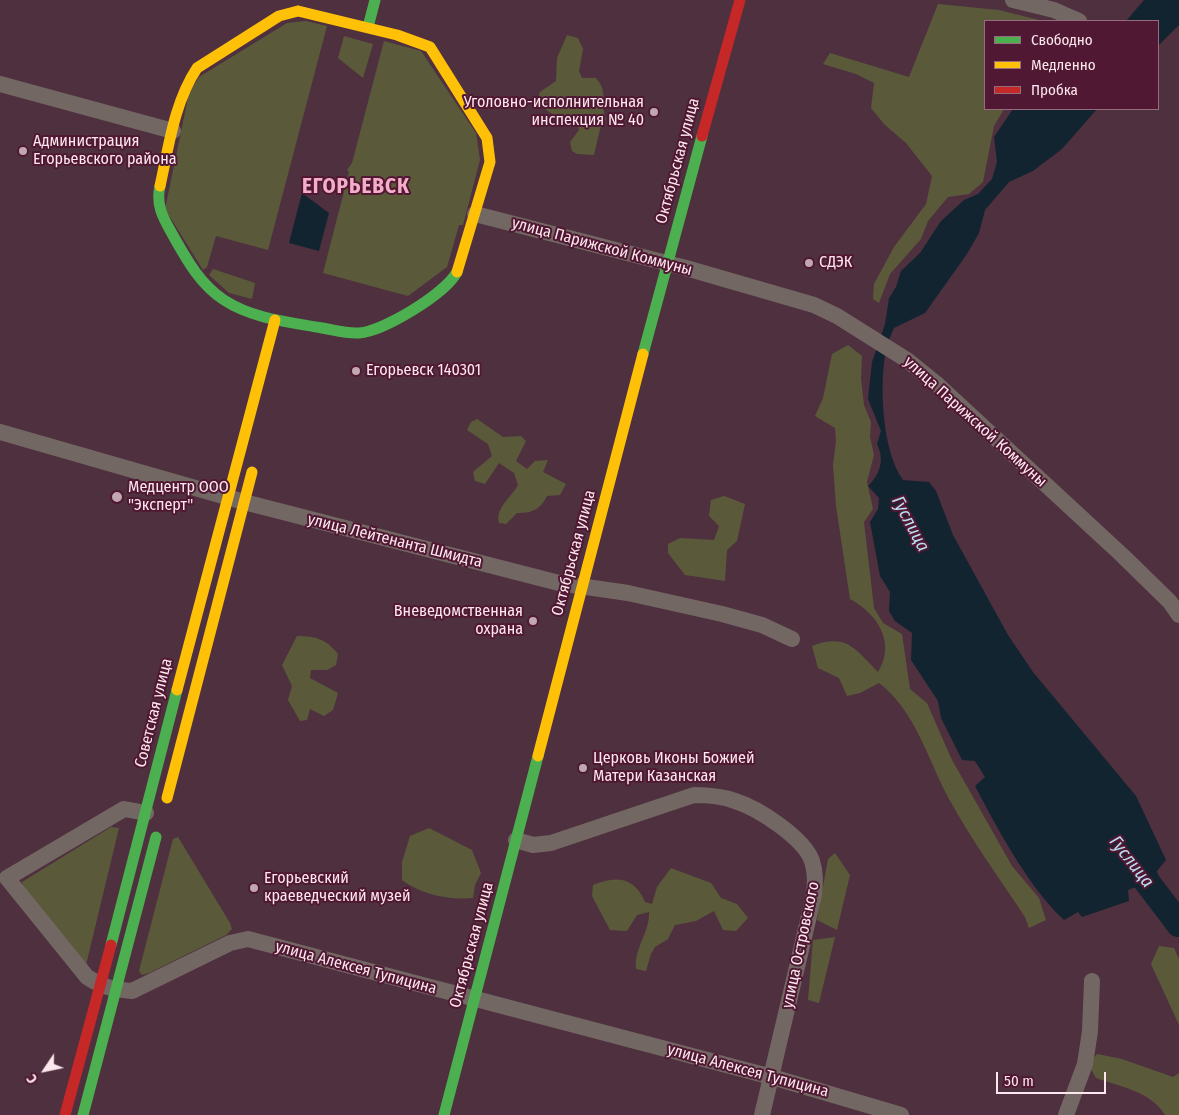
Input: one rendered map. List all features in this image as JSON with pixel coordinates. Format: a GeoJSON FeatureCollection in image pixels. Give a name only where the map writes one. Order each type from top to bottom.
{"type":"FeatureCollection","features":[{"type":"Feature","properties":{"kind":"main road"},"geometry":{"type":"LineString","coordinates":[[368,27],[375,0]]}},
{"type":"Feature","properties":{"kind":"main road","name":"Октябрьская улица"},"geometry":{"type":"LineString","coordinates":[[444,1115],[667,264],[740,0]]}},
{"type":"Feature","properties":{"kind":"main road"},"geometry":{"type":"LineString","coordinates":[[298,11],[355,20],[368,27],[397,34],[430,47],[487,138],[490,162],[476,214],[454,277],[443,290],[379,326],[360,333],[290,328],[275,320],[256,315],[214,293],[202,281],[160,213],[158,195],[184,88],[197,68],[279,16],[298,11]]}},
{"type":"Feature","properties":{"kind":"main road","name":"Советская улица"},"geometry":{"type":"LineString","coordinates":[[65,1115],[275,320]]}},
{"type":"Feature","properties":{"kind":"main road","name":"Советская улица"},"geometry":{"type":"LineString","coordinates":[[163,810],[256,457]]}},
{"type":"Feature","properties":{"kind":"main road"},"geometry":{"type":"LineString","coordinates":[[83,1115],[158,828]]}},
{"type":"Feature","properties":{"kind":"street"},"geometry":{"type":"LineString","coordinates":[[1013,0],[1054,10],[1077,20]]}},
{"type":"Feature","properties":{"kind":"street"},"geometry":{"type":"LineString","coordinates":[[0,84],[174,131]]}},
{"type":"Feature","properties":{"kind":"street","name":"улица Парижской Коммуны"},"geometry":{"type":"LineString","coordinates":[[476,214],[667,264],[814,306],[837,316],[908,360],[938,385],[1124,556],[1170,602],[1179,615]]}},
{"type":"Feature","properties":{"kind":"street","name":"улица Лейтенанта Шмидта"},"geometry":{"type":"LineString","coordinates":[[0,432],[244,502],[559,583],[628,593],[722,614],[762,625],[792,639]]}},
{"type":"Feature","properties":{"kind":"street","name":"улица Островского"},"geometry":{"type":"LineString","coordinates":[[516,840],[534,845],[551,843],[694,795],[714,796],[752,808],[794,837],[805,848],[812,861],[815,876],[814,896],[762,1115]]}},
{"type":"Feature","properties":{"kind":"street","name":"улица Алексея Тупицина"},"geometry":{"type":"LineString","coordinates":[[146,813],[124,809],[4,877],[87,977],[99,985],[116,990],[132,991],[230,943],[248,939],[772,1077],[901,1115]]}},
{"type":"Feature","properties":{"kind":"street"},"geometry":{"type":"LineString","coordinates":[[1066,1115],[1085,1064],[1090,1031],[1092,981]]}},
{"type":"Feature","properties":{"kind":"green space"},"geometry":{"type":"Polygon","coordinates":[[[938,4],[999,10],[1039,20],[984,20],[984,110],[1003,110],[994,126],[983,182],[969,194],[948,197],[928,221],[921,239],[890,274],[879,303],[873,299],[874,284],[894,247],[926,204],[932,176],[906,143],[884,124],[871,108],[874,83],[856,74],[823,64],[830,53],[909,77],[938,4]]]}},
{"type":"Feature","properties":{"kind":"green space"},"geometry":{"type":"Polygon","coordinates":[[[306,21],[327,26],[268,250],[216,236],[207,267],[203,270],[165,209],[189,93],[199,77],[287,23],[306,21]]]}},
{"type":"Feature","properties":{"kind":"green space"},"geometry":{"type":"Polygon","coordinates":[[[567,35],[578,38],[583,49],[579,71],[582,78],[596,78],[602,88],[606,119],[600,129],[594,155],[577,154],[572,151],[570,142],[579,130],[577,124],[556,117],[537,103],[540,92],[556,81],[557,58],[567,35]]]}},
{"type":"Feature","properties":{"kind":"green space"},"geometry":{"type":"Polygon","coordinates":[[[344,36],[373,44],[363,78],[338,58],[344,36]]]}},
{"type":"Feature","properties":{"kind":"green space"},"geometry":{"type":"Polygon","coordinates":[[[384,41],[421,51],[476,133],[480,160],[463,225],[459,225],[447,267],[408,296],[323,273],[349,172],[347,170],[352,163],[384,41]]]}},
{"type":"Feature","properties":{"kind":"green space"},"geometry":{"type":"Polygon","coordinates":[[[213,269],[255,283],[252,299],[229,293],[209,275],[213,269]]]}},
{"type":"Feature","properties":{"kind":"green space"},"geometry":{"type":"Polygon","coordinates":[[[848,345],[862,356],[861,379],[864,405],[871,422],[870,437],[874,455],[867,482],[873,509],[864,522],[874,608],[883,623],[902,634],[910,689],[927,703],[951,758],[1012,866],[1039,898],[1046,920],[1029,928],[1025,917],[949,799],[920,736],[902,707],[879,683],[860,693],[847,696],[839,678],[818,668],[812,646],[824,642],[842,642],[856,650],[878,672],[885,650],[881,630],[876,621],[860,605],[850,599],[836,506],[833,465],[836,441],[835,428],[815,416],[823,398],[832,354],[848,345]]]}},
{"type":"Feature","properties":{"kind":"green space"},"geometry":{"type":"Polygon","coordinates":[[[477,419],[503,437],[521,436],[526,441],[516,461],[527,469],[535,461],[548,460],[543,472],[566,484],[560,495],[547,496],[535,510],[517,513],[506,524],[499,523],[498,518],[501,508],[518,485],[514,473],[499,463],[485,484],[475,481],[473,472],[492,456],[488,444],[467,430],[471,422],[477,419]]]}},
{"type":"Feature","properties":{"kind":"green space"},"geometry":{"type":"Polygon","coordinates":[[[724,496],[745,504],[737,541],[727,550],[725,581],[685,575],[668,553],[668,544],[680,538],[714,540],[719,526],[709,516],[711,500],[724,496]]]}},
{"type":"Feature","properties":{"kind":"green space"},"geometry":{"type":"Polygon","coordinates":[[[297,636],[320,639],[338,654],[336,665],[327,670],[311,670],[310,678],[338,693],[333,710],[324,716],[310,709],[307,720],[300,721],[288,700],[292,686],[282,665],[297,636]]]}},
{"type":"Feature","properties":{"kind":"green space"},"geometry":{"type":"Polygon","coordinates":[[[111,827],[119,828],[86,965],[24,889],[22,882],[111,827]]]}},
{"type":"Feature","properties":{"kind":"green space"},"geometry":{"type":"Polygon","coordinates":[[[429,828],[472,850],[481,873],[475,885],[473,898],[454,898],[427,893],[402,880],[402,862],[410,836],[429,828]]]}},
{"type":"Feature","properties":{"kind":"green space"},"geometry":{"type":"Polygon","coordinates":[[[178,837],[232,929],[226,935],[142,975],[139,971],[173,839],[178,837]]]}},
{"type":"Feature","properties":{"kind":"green space"},"geometry":{"type":"Polygon","coordinates":[[[835,853],[850,875],[837,930],[817,920],[828,859],[835,853]]]}},
{"type":"Feature","properties":{"kind":"green space"},"geometry":{"type":"Polygon","coordinates":[[[671,868],[711,883],[721,898],[737,904],[748,918],[736,931],[723,930],[714,911],[696,921],[675,925],[668,939],[655,947],[646,971],[636,969],[637,954],[649,919],[649,912],[637,915],[627,931],[610,930],[592,896],[593,885],[609,880],[624,880],[636,887],[645,902],[652,904],[657,887],[671,868]]]}},
{"type":"Feature","properties":{"kind":"green space"},"geometry":{"type":"Polygon","coordinates":[[[835,937],[819,1003],[808,1000],[813,940],[835,937]]]}},
{"type":"Feature","properties":{"kind":"green space"},"geometry":{"type":"Polygon","coordinates":[[[1159,946],[1174,948],[1179,959],[1179,1025],[1151,964],[1159,946]]]}},
{"type":"Feature","properties":{"kind":"green space"},"geometry":{"type":"Polygon","coordinates":[[[1097,1054],[1122,1059],[1173,1077],[1179,1073],[1179,1115],[1165,1115],[1159,1107],[1144,1095],[1096,1078],[1088,1064],[1097,1054]]]}},
{"type":"Feature","properties":{"kind":"water"},"geometry":{"type":"Polygon","coordinates":[[[1144,0],[1179,0],[1179,25],[1159,45],[1159,20],[1127,20],[1144,0]]]}},
{"type":"Feature","properties":{"kind":"water"},"geometry":{"type":"Polygon","coordinates":[[[1012,110],[1096,110],[1062,149],[1033,171],[1009,182],[985,210],[979,233],[967,254],[925,313],[894,328],[888,342],[884,364],[884,417],[891,452],[896,468],[903,480],[929,482],[936,491],[953,535],[1008,635],[1033,672],[1136,796],[1166,860],[1157,871],[1161,883],[1143,894],[1136,887],[1128,890],[1129,901],[1082,917],[1078,912],[1064,920],[1038,891],[1015,857],[975,786],[985,777],[975,761],[962,760],[941,718],[938,701],[911,660],[912,633],[895,621],[889,611],[890,592],[880,576],[870,522],[878,509],[879,498],[868,486],[876,477],[880,466],[881,456],[877,444],[881,431],[868,399],[872,362],[885,324],[889,298],[896,287],[901,271],[920,253],[941,221],[964,200],[978,194],[992,179],[997,162],[994,137],[1012,110]]]}},
{"type":"Feature","properties":{"kind":"water"},"geometry":{"type":"Polygon","coordinates":[[[302,193],[329,213],[319,251],[289,243],[302,193]]]}},
{"type":"Feature","properties":{"kind":"waterway","name":"Гуслица"},"geometry":{"type":"LineString","coordinates":[[1131,861],[1179,924]]}},
{"type":"Feature","properties":{"kind":"traffic: fast"},"geometry":{"type":"LineString","coordinates":[[368,27],[375,0]]}},
{"type":"Feature","properties":{"kind":"traffic: fast"},"geometry":{"type":"LineString","coordinates":[[643,354],[702,136]]}},
{"type":"Feature","properties":{"kind":"traffic: fast"},"geometry":{"type":"LineString","coordinates":[[160,186],[159,201],[162,214],[180,248],[196,272],[208,287],[224,300],[259,316],[345,332],[359,333],[370,331],[398,319],[413,310],[440,291],[457,272]]}},
{"type":"Feature","properties":{"kind":"traffic: fast"},"geometry":{"type":"LineString","coordinates":[[111,945],[177,690]]}},
{"type":"Feature","properties":{"kind":"traffic: fast"},"geometry":{"type":"LineString","coordinates":[[444,1115],[538,756]]}},
{"type":"Feature","properties":{"kind":"traffic: fast"},"geometry":{"type":"LineString","coordinates":[[83,1115],[156,837]]}},
{"type":"Feature","properties":{"kind":"traffic: slow"},"geometry":{"type":"LineString","coordinates":[[298,11],[397,35],[430,47],[487,138],[490,162],[457,272]]}},
{"type":"Feature","properties":{"kind":"traffic: slow"},"geometry":{"type":"LineString","coordinates":[[160,186],[178,110],[189,81],[197,68],[279,16],[298,11]]}},
{"type":"Feature","properties":{"kind":"traffic: slow"},"geometry":{"type":"LineString","coordinates":[[177,690],[275,320]]}},
{"type":"Feature","properties":{"kind":"traffic: slow"},"geometry":{"type":"LineString","coordinates":[[538,756],[643,354]]}},
{"type":"Feature","properties":{"kind":"traffic: slow"},"geometry":{"type":"LineString","coordinates":[[167,798],[252,472]]}},
{"type":"Feature","properties":{"kind":"traffic: jam"},"geometry":{"type":"LineString","coordinates":[[702,136],[740,0]]}},
{"type":"Feature","properties":{"kind":"traffic: jam"},"geometry":{"type":"LineString","coordinates":[[65,1115],[111,945]]}},
{"type":"Feature","properties":{"kind":"place","name":"Уголовно-исполнительная инспекция № 40"},"geometry":{"type":"Point","coordinates":[654,112]}},
{"type":"Feature","properties":{"kind":"place","name":"Администрация Егорьевского района"},"geometry":{"type":"Point","coordinates":[23,151]}},
{"type":"Feature","properties":{"kind":"place","name":"СДЭК"},"geometry":{"type":"Point","coordinates":[809,263]}},
{"type":"Feature","properties":{"kind":"place","name":"Егорьевск 140301"},"geometry":{"type":"Point","coordinates":[356,371]}},
{"type":"Feature","properties":{"kind":"place","name":"Медцентр ООО \"Эксперт\""},"geometry":{"type":"Point","coordinates":[117,497]}},
{"type":"Feature","properties":{"kind":"place","name":"Вневедомственная охрана"},"geometry":{"type":"Point","coordinates":[533,621]}},
{"type":"Feature","properties":{"kind":"place","name":"Церковь Иконы Божией Матери Казанская"},"geometry":{"type":"Point","coordinates":[583,768]}},
{"type":"Feature","properties":{"kind":"place","name":"Егорьевский краеведческий музей"},"geometry":{"type":"Point","coordinates":[254,888]}},
{"type":"Feature","properties":{"kind":"district","name":"ЕГОРЬЕВСК"},"geometry":{"type":"Point","coordinates":[356,187]}}]}
